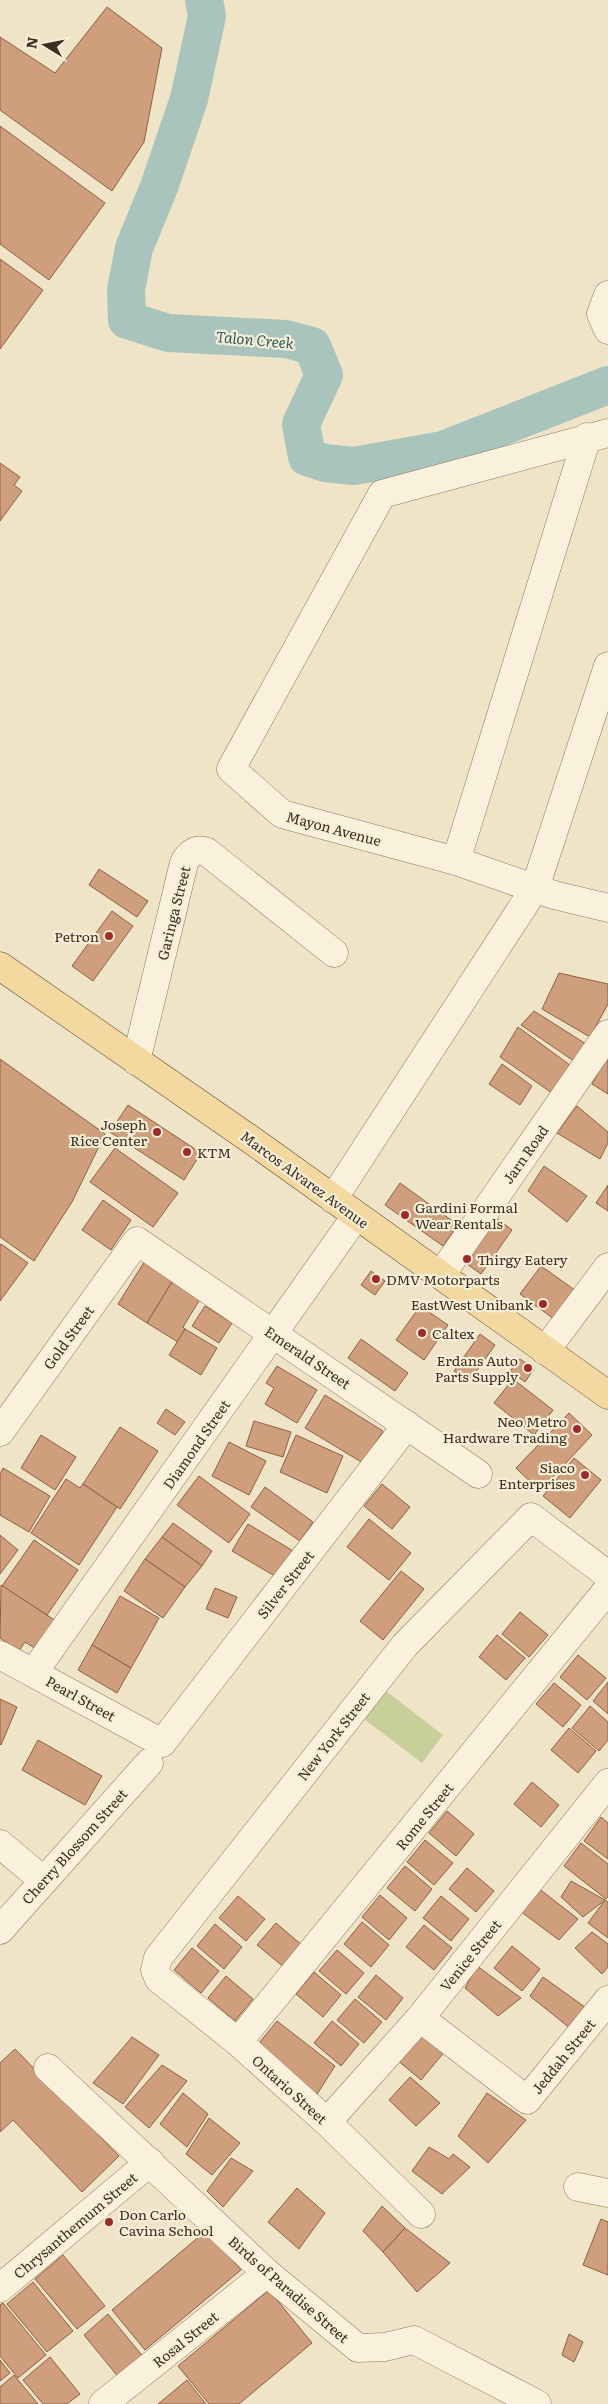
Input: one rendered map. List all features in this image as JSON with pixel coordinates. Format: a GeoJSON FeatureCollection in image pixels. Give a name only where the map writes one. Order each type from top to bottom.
{"type":"FeatureCollection","features":[{"type":"Feature","properties":{"kind":"main road","name":"Marcos Alvarez Avenue"},"geometry":{"type":"LineString","coordinates":[[0,966],[441,1275],[608,1395]]}},
{"type":"Feature","properties":{"kind":"street"},"geometry":{"type":"LineString","coordinates":[[607,296],[601,314],[608,330]]}},
{"type":"Feature","properties":{"kind":"street"},"geometry":{"type":"LineString","coordinates":[[456,861],[597,435]]}},
{"type":"Feature","properties":{"kind":"street","name":"Mayon Avenue"},"geometry":{"type":"LineString","coordinates":[[597,435],[382,494],[231,769],[282,814],[456,861],[535,888],[608,908]]}},
{"type":"Feature","properties":{"kind":"street"},"geometry":{"type":"LineString","coordinates":[[333,1199],[535,888],[608,666]]}},
{"type":"Feature","properties":{"kind":"street","name":"Garinga Street"},"geometry":{"type":"LineString","coordinates":[[136,1061],[184,864],[191,853],[197,851],[207,852],[334,953]]}},
{"type":"Feature","properties":{"kind":"street","name":"Jarn Road"},"geometry":{"type":"LineString","coordinates":[[441,1275],[608,1034]]}},
{"type":"Feature","properties":{"kind":"street","name":"Diamond Street"},"geometry":{"type":"LineString","coordinates":[[34,1672],[356,1216]]}},
{"type":"Feature","properties":{"kind":"street","name":"Emerald Street"},"geometry":{"type":"LineString","coordinates":[[137,1241],[478,1474]]}},
{"type":"Feature","properties":{"kind":"street","name":"Gold Street"},"geometry":{"type":"LineString","coordinates":[[0,1432],[137,1241]]}},
{"type":"Feature","properties":{"kind":"street"},"geometry":{"type":"LineString","coordinates":[[545,1351],[608,1267]]}},
{"type":"Feature","properties":{"kind":"street","name":"Silver Street"},"geometry":{"type":"LineString","coordinates":[[155,1753],[407,1425]]}},
{"type":"Feature","properties":{"kind":"street","name":"New York Street"},"geometry":{"type":"LineString","coordinates":[[155,1970],[158,1958],[405,1645],[531,1517],[608,1575]]}},
{"type":"Feature","properties":{"kind":"street","name":"Rome Street"},"geometry":{"type":"LineString","coordinates":[[238,2042],[608,1588]]}},
{"type":"Feature","properties":{"kind":"street","name":"Pearl Street"},"geometry":{"type":"LineString","coordinates":[[0,1655],[34,1672],[155,1753]]}},
{"type":"Feature","properties":{"kind":"street","name":"Cherry Blossom Street"},"geometry":{"type":"LineString","coordinates":[[0,1930],[155,1753]]}},
{"type":"Feature","properties":{"kind":"street","name":"Venice Street"},"geometry":{"type":"LineString","coordinates":[[327,2122],[420,2018],[608,1783]]}},
{"type":"Feature","properties":{"kind":"street"},"geometry":{"type":"LineString","coordinates":[[0,1844],[43,1880]]}},
{"type":"Feature","properties":{"kind":"street","name":"Ontario Street"},"geometry":{"type":"LineString","coordinates":[[155,1970],[159,1979],[238,2042],[327,2122],[421,2214]]}},
{"type":"Feature","properties":{"kind":"street","name":"Jeddah Street"},"geometry":{"type":"LineString","coordinates":[[420,2018],[527,2100],[608,2000]]}},
{"type":"Feature","properties":{"kind":"street","name":"Birds of Paradise Street"},"geometry":{"type":"LineString","coordinates":[[48,2068],[267,2273],[358,2348],[385,2347],[414,2340],[537,2404]]}},
{"type":"Feature","properties":{"kind":"street","name":"Chrysanthemum Street"},"geometry":{"type":"LineString","coordinates":[[0,2288],[150,2162]]}},
{"type":"Feature","properties":{"kind":"street"},"geometry":{"type":"LineString","coordinates":[[578,2187],[608,2192]]}},
{"type":"Feature","properties":{"kind":"street","name":"Rosal Street"},"geometry":{"type":"LineString","coordinates":[[103,2404],[267,2273]]}},
{"type":"Feature","properties":{"kind":"green space"},"geometry":{"type":"Polygon","coordinates":[[[386,1691],[443,1735],[422,1763],[364,1719],[386,1691]]]}},
{"type":"Feature","properties":{"kind":"building"},"geometry":{"type":"Polygon","coordinates":[[[107,7],[162,48],[144,142],[112,191],[0,110],[0,37],[55,73],[107,7]]]}},
{"type":"Feature","properties":{"kind":"building"},"geometry":{"type":"Polygon","coordinates":[[[0,126],[105,203],[49,280],[0,244],[0,126]]]}},
{"type":"Feature","properties":{"kind":"building"},"geometry":{"type":"Polygon","coordinates":[[[0,259],[43,290],[0,349],[0,259]]]}},
{"type":"Feature","properties":{"kind":"building"},"geometry":{"type":"Polygon","coordinates":[[[0,463],[20,477],[14,485],[22,491],[0,521],[0,463]]]}},
{"type":"Feature","properties":{"kind":"building"},"geometry":{"type":"Polygon","coordinates":[[[99,869],[148,901],[137,917],[89,885],[99,869]]]}},
{"type":"Feature","properties":{"kind":"building","name":"Petron"},"geometry":{"type":"Polygon","coordinates":[[[112,911],[133,926],[93,981],[72,966],[112,911]]]}},
{"type":"Feature","properties":{"kind":"building"},"geometry":{"type":"Polygon","coordinates":[[[559,973],[608,984],[608,1004],[590,1037],[542,1009],[559,973]]]}},
{"type":"Feature","properties":{"kind":"building"},"geometry":{"type":"Polygon","coordinates":[[[534,1011],[586,1044],[574,1061],[521,1025],[534,1011]]]}},
{"type":"Feature","properties":{"kind":"building"},"geometry":{"type":"Polygon","coordinates":[[[518,1027],[574,1068],[552,1093],[500,1057],[518,1027]]]}},
{"type":"Feature","properties":{"kind":"building"},"geometry":{"type":"Polygon","coordinates":[[[0,1059],[105,1134],[72,1202],[34,1261],[0,1237],[0,1059]]]}},
{"type":"Feature","properties":{"kind":"building"},"geometry":{"type":"Polygon","coordinates":[[[606,1059],[608,1061],[608,1094],[592,1084],[606,1059]]]}},
{"type":"Feature","properties":{"kind":"building"},"geometry":{"type":"Polygon","coordinates":[[[502,1064],[532,1086],[520,1105],[489,1084],[502,1064]]]}},
{"type":"Feature","properties":{"kind":"building"},"geometry":{"type":"Polygon","coordinates":[[[128,1105],[201,1153],[184,1180],[110,1132],[128,1105]]]}},
{"type":"Feature","properties":{"kind":"building"},"geometry":{"type":"Polygon","coordinates":[[[577,1106],[608,1132],[608,1143],[600,1159],[557,1133],[577,1106]]]}},
{"type":"Feature","properties":{"kind":"building"},"geometry":{"type":"Polygon","coordinates":[[[115,1148],[178,1193],[153,1227],[90,1182],[115,1148]]]}},
{"type":"Feature","properties":{"kind":"building"},"geometry":{"type":"Polygon","coordinates":[[[544,1166],[587,1196],[567,1222],[528,1191],[544,1166]]]}},
{"type":"Feature","properties":{"kind":"building"},"geometry":{"type":"Polygon","coordinates":[[[400,1183],[458,1225],[443,1246],[385,1205],[400,1183]]]}},
{"type":"Feature","properties":{"kind":"building"},"geometry":{"type":"Polygon","coordinates":[[[608,1185],[608,1211],[596,1203],[608,1185]]]}},
{"type":"Feature","properties":{"kind":"building"},"geometry":{"type":"Polygon","coordinates":[[[103,1200],[131,1220],[111,1250],[82,1230],[103,1200]]]}},
{"type":"Feature","properties":{"kind":"building"},"geometry":{"type":"Polygon","coordinates":[[[491,1214],[512,1230],[481,1274],[460,1259],[491,1214]]]}},
{"type":"Feature","properties":{"kind":"building"},"geometry":{"type":"Polygon","coordinates":[[[0,1245],[28,1263],[0,1301],[0,1245]]]}},
{"type":"Feature","properties":{"kind":"building"},"geometry":{"type":"Polygon","coordinates":[[[146,1259],[175,1277],[147,1323],[118,1304],[146,1259]]]}},
{"type":"Feature","properties":{"kind":"building"},"geometry":{"type":"Polygon","coordinates":[[[541,1266],[579,1293],[558,1322],[520,1294],[541,1266]]]}},
{"type":"Feature","properties":{"kind":"building"},"geometry":{"type":"Polygon","coordinates":[[[371,1271],[385,1281],[375,1295],[361,1285],[371,1271]]]}},
{"type":"Feature","properties":{"kind":"building"},"geometry":{"type":"Polygon","coordinates":[[[175,1277],[205,1291],[183,1327],[185,1329],[178,1342],[147,1323],[175,1277]]]}},
{"type":"Feature","properties":{"kind":"building"},"geometry":{"type":"Polygon","coordinates":[[[205,1306],[232,1323],[219,1343],[192,1326],[205,1306]]]}},
{"type":"Feature","properties":{"kind":"building","name":"Caltex"},"geometry":{"type":"Polygon","coordinates":[[[420,1306],[448,1325],[424,1360],[396,1340],[420,1306]]]}},
{"type":"Feature","properties":{"kind":"building"},"geometry":{"type":"Polygon","coordinates":[[[185,1329],[217,1348],[201,1375],[169,1355],[185,1329]]]}},
{"type":"Feature","properties":{"kind":"building"},"geometry":{"type":"Polygon","coordinates":[[[480,1334],[495,1345],[469,1382],[454,1371],[480,1334]]]}},
{"type":"Feature","properties":{"kind":"building"},"geometry":{"type":"Polygon","coordinates":[[[361,1339],[408,1373],[395,1391],[348,1358],[361,1339]]]}},
{"type":"Feature","properties":{"kind":"building"},"geometry":{"type":"Polygon","coordinates":[[[520,1359],[534,1369],[525,1382],[510,1371],[520,1359]]]}},
{"type":"Feature","properties":{"kind":"building"},"geometry":{"type":"Polygon","coordinates":[[[277,1366],[317,1390],[297,1423],[265,1404],[274,1388],[266,1383],[277,1366]]]}},
{"type":"Feature","properties":{"kind":"building"},"geometry":{"type":"Polygon","coordinates":[[[513,1379],[553,1410],[534,1435],[494,1403],[513,1379]]]}},
{"type":"Feature","properties":{"kind":"building"},"geometry":{"type":"Polygon","coordinates":[[[325,1395],[383,1431],[363,1463],[305,1428],[325,1395]]]}},
{"type":"Feature","properties":{"kind":"building"},"geometry":{"type":"Polygon","coordinates":[[[166,1409],[185,1422],[175,1435],[157,1423],[166,1409]]]}},
{"type":"Feature","properties":{"kind":"building"},"geometry":{"type":"Polygon","coordinates":[[[569,1413],[592,1435],[540,1491],[516,1468],[569,1413]]]}},
{"type":"Feature","properties":{"kind":"building"},"geometry":{"type":"Polygon","coordinates":[[[254,1421],[291,1432],[283,1457],[246,1446],[254,1421]]]}},
{"type":"Feature","properties":{"kind":"building"},"geometry":{"type":"Polygon","coordinates":[[[120,1427],[158,1451],[120,1509],[83,1484],[120,1427]]]}},
{"type":"Feature","properties":{"kind":"building"},"geometry":{"type":"Polygon","coordinates":[[[41,1435],[76,1457],[55,1490],[21,1468],[41,1435]]]}},
{"type":"Feature","properties":{"kind":"building"},"geometry":{"type":"Polygon","coordinates":[[[296,1435],[343,1456],[327,1493],[280,1472],[296,1435]]]}},
{"type":"Feature","properties":{"kind":"building"},"geometry":{"type":"Polygon","coordinates":[[[229,1442],[266,1461],[249,1495],[212,1476],[229,1442]]]}},
{"type":"Feature","properties":{"kind":"building"},"geometry":{"type":"Polygon","coordinates":[[[574,1458],[601,1480],[570,1518],[543,1496],[574,1458]]]}},
{"type":"Feature","properties":{"kind":"building"},"geometry":{"type":"Polygon","coordinates":[[[3,1468],[50,1496],[29,1532],[0,1515],[0,1474],[3,1468]]]}},
{"type":"Feature","properties":{"kind":"building"},"geometry":{"type":"Polygon","coordinates":[[[199,1476],[250,1514],[229,1543],[177,1505],[199,1476]]]}},
{"type":"Feature","properties":{"kind":"building"},"geometry":{"type":"Polygon","coordinates":[[[66,1479],[80,1488],[83,1484],[117,1507],[79,1565],[31,1533],[66,1479]]]}},
{"type":"Feature","properties":{"kind":"building"},"geometry":{"type":"Polygon","coordinates":[[[382,1484],[410,1507],[392,1529],[364,1506],[382,1484]]]}},
{"type":"Feature","properties":{"kind":"building"},"geometry":{"type":"Polygon","coordinates":[[[265,1487],[313,1522],[300,1541],[251,1507],[265,1487]]]}},
{"type":"Feature","properties":{"kind":"building"},"geometry":{"type":"Polygon","coordinates":[[[369,1519],[411,1553],[389,1580],[347,1547],[369,1519]]]}},
{"type":"Feature","properties":{"kind":"building"},"geometry":{"type":"Polygon","coordinates":[[[173,1523],[212,1551],[202,1566],[162,1537],[173,1523]]]}},
{"type":"Feature","properties":{"kind":"building"},"geometry":{"type":"Polygon","coordinates":[[[248,1524],[295,1552],[280,1579],[232,1551],[248,1524]]]}},
{"type":"Feature","properties":{"kind":"building"},"geometry":{"type":"Polygon","coordinates":[[[0,1535],[18,1550],[0,1574],[0,1535]]]}},
{"type":"Feature","properties":{"kind":"building"},"geometry":{"type":"Polygon","coordinates":[[[162,1537],[202,1566],[185,1587],[145,1559],[162,1537]]]}},
{"type":"Feature","properties":{"kind":"building"},"geometry":{"type":"Polygon","coordinates":[[[34,1540],[78,1570],[47,1615],[2,1586],[34,1540]]]}},
{"type":"Feature","properties":{"kind":"building"},"geometry":{"type":"Polygon","coordinates":[[[145,1559],[185,1587],[163,1618],[124,1591],[145,1559]]]}},
{"type":"Feature","properties":{"kind":"building"},"geometry":{"type":"Polygon","coordinates":[[[401,1571],[424,1589],[383,1640],[360,1621],[401,1571]]]}},
{"type":"Feature","properties":{"kind":"building"},"geometry":{"type":"Polygon","coordinates":[[[1,1585],[56,1621],[36,1649],[25,1642],[19,1651],[0,1638],[1,1585]]]}},
{"type":"Feature","properties":{"kind":"building"},"geometry":{"type":"Polygon","coordinates":[[[215,1588],[237,1597],[228,1618],[206,1609],[215,1588]]]}},
{"type":"Feature","properties":{"kind":"building"},"geometry":{"type":"Polygon","coordinates":[[[120,1596],[159,1618],[131,1668],[92,1645],[120,1596]]]}},
{"type":"Feature","properties":{"kind":"building"},"geometry":{"type":"Polygon","coordinates":[[[520,1612],[548,1635],[529,1657],[502,1634],[520,1612]]]}},
{"type":"Feature","properties":{"kind":"building"},"geometry":{"type":"Polygon","coordinates":[[[497,1635],[525,1658],[506,1680],[479,1657],[497,1635]]]}},
{"type":"Feature","properties":{"kind":"building"},"geometry":{"type":"Polygon","coordinates":[[[92,1645],[131,1668],[117,1693],[78,1670],[92,1645]]]}},
{"type":"Feature","properties":{"kind":"building"},"geometry":{"type":"Polygon","coordinates":[[[578,1655],[606,1678],[587,1700],[560,1677],[578,1655]]]}},
{"type":"Feature","properties":{"kind":"building"},"geometry":{"type":"Polygon","coordinates":[[[608,1682],[608,1714],[593,1701],[608,1682]]]}},
{"type":"Feature","properties":{"kind":"building"},"geometry":{"type":"Polygon","coordinates":[[[554,1683],[581,1705],[563,1727],[536,1704],[554,1683]]]}},
{"type":"Feature","properties":{"kind":"building"},"geometry":{"type":"Polygon","coordinates":[[[0,1699],[17,1707],[1,1745],[0,1744],[0,1699]]]}},
{"type":"Feature","properties":{"kind":"building"},"geometry":{"type":"Polygon","coordinates":[[[590,1706],[608,1722],[608,1740],[599,1751],[572,1728],[590,1706]]]}},
{"type":"Feature","properties":{"kind":"building"},"geometry":{"type":"Polygon","coordinates":[[[569,1728],[596,1751],[578,1773],[551,1750],[569,1728]]]}},
{"type":"Feature","properties":{"kind":"building"},"geometry":{"type":"Polygon","coordinates":[[[38,1740],[102,1776],[85,1805],[22,1770],[38,1740]]]}},
{"type":"Feature","properties":{"kind":"building"},"geometry":{"type":"Polygon","coordinates":[[[532,1782],[559,1805],[541,1827],[514,1804],[532,1782]]]}},
{"type":"Feature","properties":{"kind":"building"},"geometry":{"type":"Polygon","coordinates":[[[447,1811],[474,1834],[456,1856],[429,1833],[447,1811]]]}},
{"type":"Feature","properties":{"kind":"building"},"geometry":{"type":"Polygon","coordinates":[[[601,1817],[608,1823],[608,1859],[584,1841],[601,1817]]]}},
{"type":"Feature","properties":{"kind":"building"},"geometry":{"type":"Polygon","coordinates":[[[425,1840],[453,1863],[434,1885],[407,1862],[425,1840]]]}},
{"type":"Feature","properties":{"kind":"building"},"geometry":{"type":"Polygon","coordinates":[[[581,1843],[608,1864],[608,1897],[606,1899],[564,1866],[581,1843]]]}},
{"type":"Feature","properties":{"kind":"building"},"geometry":{"type":"Polygon","coordinates":[[[405,1866],[432,1889],[415,1911],[387,1888],[405,1866]]]}},
{"type":"Feature","properties":{"kind":"building"},"geometry":{"type":"Polygon","coordinates":[[[467,1868],[494,1891],[476,1912],[449,1889],[467,1868]]]}},
{"type":"Feature","properties":{"kind":"building"},"geometry":{"type":"Polygon","coordinates":[[[571,1881],[605,1900],[583,1917],[561,1897],[571,1881]]]}},
{"type":"Feature","properties":{"kind":"building"},"geometry":{"type":"Polygon","coordinates":[[[533,1884],[578,1919],[559,1940],[516,1908],[533,1884]]]}},
{"type":"Feature","properties":{"kind":"building"},"geometry":{"type":"Polygon","coordinates":[[[380,1895],[407,1918],[389,1940],[362,1917],[380,1895]]]}},
{"type":"Feature","properties":{"kind":"building"},"geometry":{"type":"Polygon","coordinates":[[[238,1896],[265,1919],[246,1941],[219,1918],[238,1896]]]}},
{"type":"Feature","properties":{"kind":"building"},"geometry":{"type":"Polygon","coordinates":[[[441,1896],[469,1919],[451,1941],[423,1918],[441,1896]]]}},
{"type":"Feature","properties":{"kind":"building"},"geometry":{"type":"Polygon","coordinates":[[[605,1900],[608,1902],[608,1938],[588,1923],[605,1900]]]}},
{"type":"Feature","properties":{"kind":"building"},"geometry":{"type":"Polygon","coordinates":[[[362,1922],[389,1945],[371,1967],[344,1944],[362,1922]]]}},
{"type":"Feature","properties":{"kind":"building"},"geometry":{"type":"Polygon","coordinates":[[[276,1923],[303,1946],[285,1968],[257,1945],[276,1923]]]}},
{"type":"Feature","properties":{"kind":"building"},"geometry":{"type":"Polygon","coordinates":[[[215,1924],[242,1947],[224,1969],[197,1946],[215,1924]]]}},
{"type":"Feature","properties":{"kind":"building"},"geometry":{"type":"Polygon","coordinates":[[[424,1925],[452,1948],[434,1970],[406,1947],[424,1925]]]}},
{"type":"Feature","properties":{"kind":"building"},"geometry":{"type":"Polygon","coordinates":[[[592,1932],[608,1944],[608,1967],[602,1974],[575,1948],[592,1932]]]}},
{"type":"Feature","properties":{"kind":"building"},"geometry":{"type":"Polygon","coordinates":[[[512,1946],[540,1969],[522,1991],[494,1968],[512,1946]]]}},
{"type":"Feature","properties":{"kind":"building"},"geometry":{"type":"Polygon","coordinates":[[[192,1948],[219,1971],[201,1993],[174,1970],[192,1948]]]}},
{"type":"Feature","properties":{"kind":"building"},"geometry":{"type":"Polygon","coordinates":[[[337,1950],[364,1973],[346,1994],[319,1971],[337,1950]]]}},
{"type":"Feature","properties":{"kind":"building"},"geometry":{"type":"Polygon","coordinates":[[[477,1966],[521,1998],[498,2016],[465,1988],[477,1966]]]}},
{"type":"Feature","properties":{"kind":"building"},"geometry":{"type":"Polygon","coordinates":[[[314,1972],[341,1995],[323,2017],[296,1994],[314,1972]]]}},
{"type":"Feature","properties":{"kind":"building"},"geometry":{"type":"Polygon","coordinates":[[[376,1975],[403,1998],[386,2020],[358,1997],[376,1975]]]}},
{"type":"Feature","properties":{"kind":"building"},"geometry":{"type":"Polygon","coordinates":[[[226,1976],[253,1999],[235,2021],[208,1998],[226,1976]]]}},
{"type":"Feature","properties":{"kind":"building"},"geometry":{"type":"Polygon","coordinates":[[[543,1977],[589,2010],[571,2029],[530,1996],[543,1977]]]}},
{"type":"Feature","properties":{"kind":"building"},"geometry":{"type":"Polygon","coordinates":[[[355,1999],[382,2022],[364,2043],[337,2020],[355,1999]]]}},
{"type":"Feature","properties":{"kind":"building"},"geometry":{"type":"Polygon","coordinates":[[[277,2021],[335,2066],[314,2099],[255,2048],[277,2021]]]}},
{"type":"Feature","properties":{"kind":"building"},"geometry":{"type":"Polygon","coordinates":[[[332,2021],[359,2044],[341,2066],[314,2043],[332,2021]]]}},
{"type":"Feature","properties":{"kind":"building"},"geometry":{"type":"Polygon","coordinates":[[[419,2029],[446,2050],[421,2080],[396,2059],[419,2029]]]}},
{"type":"Feature","properties":{"kind":"building"},"geometry":{"type":"Polygon","coordinates":[[[132,2037],[159,2055],[123,2104],[93,2083],[132,2037]]]}},
{"type":"Feature","properties":{"kind":"building","name":"Don Carlo Cavina School"},"geometry":{"type":"Polygon","coordinates":[[[15,2049],[119,2156],[82,2192],[13,2120],[0,2132],[0,2063],[15,2049]]]}},
{"type":"Feature","properties":{"kind":"building"},"geometry":{"type":"Polygon","coordinates":[[[162,2065],[187,2081],[149,2128],[125,2107],[162,2065]]]}},
{"type":"Feature","properties":{"kind":"building"},"geometry":{"type":"Polygon","coordinates":[[[410,2077],[440,2103],[416,2126],[389,2100],[410,2077]]]}},
{"type":"Feature","properties":{"kind":"building"},"geometry":{"type":"Polygon","coordinates":[[[183,2093],[208,2114],[187,2147],[160,2124],[183,2093]]]}},
{"type":"Feature","properties":{"kind":"building"},"geometry":{"type":"Polygon","coordinates":[[[487,2093],[526,2120],[488,2163],[458,2136],[487,2093]]]}},
{"type":"Feature","properties":{"kind":"building"},"geometry":{"type":"Polygon","coordinates":[[[209,2118],[240,2143],[212,2175],[186,2154],[209,2118]]]}},
{"type":"Feature","properties":{"kind":"building"},"geometry":{"type":"Polygon","coordinates":[[[429,2147],[449,2159],[453,2154],[470,2167],[442,2194],[412,2171],[429,2147]]]}},
{"type":"Feature","properties":{"kind":"building"},"geometry":{"type":"Polygon","coordinates":[[[231,2158],[253,2171],[223,2207],[207,2191],[231,2158]]]}},
{"type":"Feature","properties":{"kind":"building"},"geometry":{"type":"Polygon","coordinates":[[[297,2188],[325,2213],[299,2249],[268,2222],[297,2188]]]}},
{"type":"Feature","properties":{"kind":"building"},"geometry":{"type":"Polygon","coordinates":[[[382,2206],[405,2228],[383,2252],[363,2231],[382,2206]]]}},
{"type":"Feature","properties":{"kind":"building"},"geometry":{"type":"Polygon","coordinates":[[[601,2219],[608,2222],[608,2275],[583,2265],[601,2219]]]}},
{"type":"Feature","properties":{"kind":"building"},"geometry":{"type":"Polygon","coordinates":[[[405,2228],[450,2263],[417,2292],[383,2252],[405,2228]]]}},
{"type":"Feature","properties":{"kind":"building"},"geometry":{"type":"Polygon","coordinates":[[[207,2230],[241,2270],[145,2350],[112,2310],[207,2230]]]}},
{"type":"Feature","properties":{"kind":"building"},"geometry":{"type":"Polygon","coordinates":[[[63,2255],[105,2306],[77,2329],[35,2279],[63,2255]]]}},
{"type":"Feature","properties":{"kind":"building"},"geometry":{"type":"Polygon","coordinates":[[[33,2282],[73,2331],[47,2352],[7,2304],[33,2282]]]}},
{"type":"Feature","properties":{"kind":"building"},"geometry":{"type":"Polygon","coordinates":[[[269,2290],[312,2343],[239,2404],[209,2404],[178,2366],[269,2290]]]}},
{"type":"Feature","properties":{"kind":"building"},"geometry":{"type":"Polygon","coordinates":[[[3,2303],[46,2355],[18,2378],[0,2356],[0,2305],[3,2303]]]}},
{"type":"Feature","properties":{"kind":"building"},"geometry":{"type":"Polygon","coordinates":[[[108,2314],[145,2359],[120,2379],[84,2335],[108,2314]]]}},
{"type":"Feature","properties":{"kind":"building"},"geometry":{"type":"Polygon","coordinates":[[[569,2334],[583,2342],[574,2362],[562,2355],[569,2334]]]}},
{"type":"Feature","properties":{"kind":"building"},"geometry":{"type":"Polygon","coordinates":[[[50,2357],[80,2394],[67,2404],[43,2404],[23,2380],[50,2357]]]}},
{"type":"Feature","properties":{"kind":"building"},"geometry":{"type":"Polygon","coordinates":[[[0,2360],[10,2373],[0,2381],[0,2360]]]}},
{"type":"Feature","properties":{"kind":"building"},"geometry":{"type":"Polygon","coordinates":[[[14,2375],[38,2404],[0,2404],[0,2387],[14,2375]]]}},
{"type":"Feature","properties":{"kind":"building"},"geometry":{"type":"Polygon","coordinates":[[[187,2380],[206,2404],[158,2404],[187,2380]]]}},
{"type":"Feature","properties":{"kind":"waterway","name":"Talon Creek"},"geometry":{"type":"LineString","coordinates":[[204,0],[207,16],[189,99],[159,187],[134,248],[126,290],[127,320],[168,333],[286,339],[312,346],[324,375],[301,424],[307,457],[325,463],[354,466],[443,450],[608,385]]}},
{"type":"Feature","properties":{"kind":"place","name":"Petron"},"geometry":{"type":"Point","coordinates":[109,936]}},
{"type":"Feature","properties":{"kind":"place","name":"Joseph Rice Center"},"geometry":{"type":"Point","coordinates":[157,1132]}},
{"type":"Feature","properties":{"kind":"place","name":"KTM"},"geometry":{"type":"Point","coordinates":[187,1152]}},
{"type":"Feature","properties":{"kind":"place","name":"Gardini Formal Wear Rentals"},"geometry":{"type":"Point","coordinates":[405,1215]}},
{"type":"Feature","properties":{"kind":"place","name":"Thirgy Eatery"},"geometry":{"type":"Point","coordinates":[467,1259]}},
{"type":"Feature","properties":{"kind":"place","name":"DMV Motorparts"},"geometry":{"type":"Point","coordinates":[376,1279]}},
{"type":"Feature","properties":{"kind":"place","name":"EastWest Unibank"},"geometry":{"type":"Point","coordinates":[543,1304]}},
{"type":"Feature","properties":{"kind":"place","name":"Caltex"},"geometry":{"type":"Point","coordinates":[422,1333]}},
{"type":"Feature","properties":{"kind":"place","name":"Erdans Auto Parts Supply"},"geometry":{"type":"Point","coordinates":[528,1368]}},
{"type":"Feature","properties":{"kind":"place","name":"Neo Metro Hardware Trading"},"geometry":{"type":"Point","coordinates":[577,1429]}},
{"type":"Feature","properties":{"kind":"place","name":"Siaco Enterprises"},"geometry":{"type":"Point","coordinates":[585,1475]}},
{"type":"Feature","properties":{"kind":"place","name":"Don Carlo Cavina School"},"geometry":{"type":"Point","coordinates":[109,2222]}}]}
